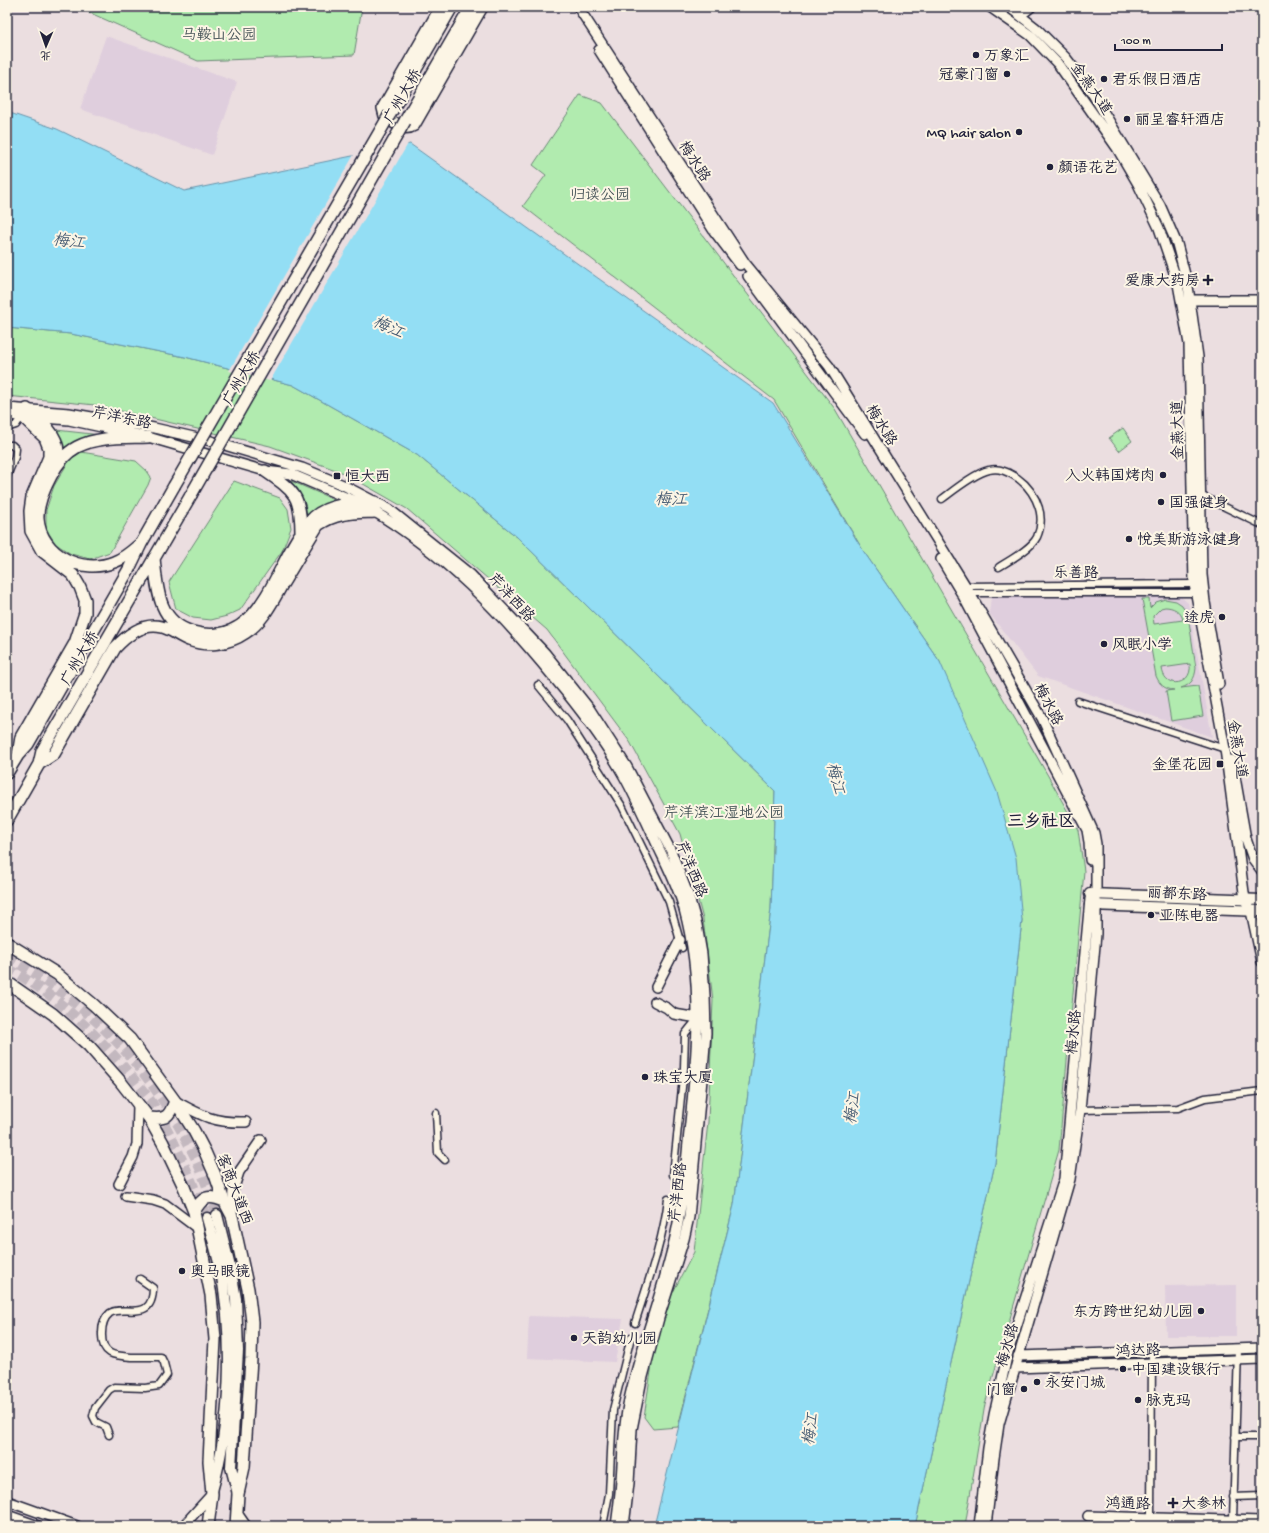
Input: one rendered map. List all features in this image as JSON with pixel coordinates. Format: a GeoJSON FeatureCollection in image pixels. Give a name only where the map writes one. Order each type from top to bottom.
{"type":"FeatureCollection","features":[{"type":"Feature","properties":{"kind":"highway"},"geometry":{"type":"LineString","coordinates":[[441,7],[383,108],[385,116],[404,128],[409,128],[414,125],[482,7]]}},
{"type":"Feature","properties":{"kind":"highway","name":"广州大桥"},"geometry":{"type":"LineString","coordinates":[[18,755],[28,744],[125,576],[141,544],[174,486],[452,7]]}},
{"type":"Feature","properties":{"kind":"highway","name":"广州大桥"},"geometry":{"type":"LineString","coordinates":[[39,764],[42,751],[471,7]]}},
{"type":"Feature","properties":{"kind":"highway"},"geometry":{"type":"LineString","coordinates":[[25,413],[38,417],[56,441],[58,451],[57,464]]}},
{"type":"Feature","properties":{"kind":"highway"},"geometry":{"type":"LineString","coordinates":[[7,773],[18,755],[21,737],[75,643],[84,614],[85,600],[80,586],[73,575],[42,551],[31,531],[30,511],[32,497],[49,457],[49,448],[45,438],[25,413]]}},
{"type":"Feature","properties":{"kind":"highway"},"geometry":{"type":"LineString","coordinates":[[141,544],[124,557],[113,563],[98,566],[83,566],[68,562],[56,554],[46,542],[38,519],[38,506],[42,494],[57,464],[68,452],[95,440],[148,437]]}},
{"type":"Feature","properties":{"kind":"highway"},"geometry":{"type":"LineString","coordinates":[[265,471],[287,486],[295,496],[301,511],[301,532]]}},
{"type":"Feature","properties":{"kind":"highway"},"geometry":{"type":"LineString","coordinates":[[154,558],[156,588],[165,612],[176,624],[190,631],[204,635],[220,634],[234,630],[259,609],[301,532],[316,516],[341,505],[359,503],[375,507]]}},
{"type":"Feature","properties":{"kind":"highway"},"geometry":{"type":"LineString","coordinates":[[7,820],[39,764],[54,754],[115,648],[123,639],[135,631],[149,626],[162,627],[190,641],[206,644],[221,643],[235,639],[246,633],[257,623],[267,610],[318,525],[329,518],[375,507]]}},
{"type":"Feature","properties":{"kind":"highway","name":"客商大道西"},"geometry":{"type":"LineString","coordinates":[[7,943],[57,974],[94,1005],[130,1039],[175,1101],[205,1152],[224,1201],[232,1216],[248,1289],[252,1322],[244,1467],[238,1494],[236,1526]]}},
{"type":"Feature","properties":{"kind":"highway"},"geometry":{"type":"LineString","coordinates":[[7,982],[53,1014],[89,1046],[120,1081],[149,1118],[163,1142],[194,1212],[211,1295],[215,1339],[209,1461],[212,1494],[208,1526]]}},
{"type":"Feature","properties":{"kind":"highway"},"geometry":{"type":"LineString","coordinates":[[149,1118],[159,1119],[167,1117],[172,1111],[175,1101]]}},
{"type":"Feature","properties":{"kind":"highway"},"geometry":{"type":"LineString","coordinates":[[194,1212],[202,1200],[207,1198],[216,1198],[224,1201]]}},
{"type":"Feature","properties":{"kind":"main road","name":"梅水路"},"geometry":{"type":"LineString","coordinates":[[572,7],[714,231],[877,452],[964,590]]}},
{"type":"Feature","properties":{"kind":"main road","name":"梅水路"},"geometry":{"type":"LineString","coordinates":[[578,7],[745,263],[829,366],[1042,718],[1094,833],[1096,844],[1093,905],[1096,934],[1080,1110],[1070,1179],[1018,1356],[1000,1424],[994,1458],[986,1526]]}},
{"type":"Feature","properties":{"kind":"main road","name":"金燕大道"},"geometry":{"type":"LineString","coordinates":[[990,7],[1030,35],[1058,64],[1117,148],[1138,184],[1159,228],[1179,288],[1189,344],[1195,588],[1225,749],[1245,900],[1259,912]]}},
{"type":"Feature","properties":{"kind":"main road","name":"金燕大道"},"geometry":{"type":"LineString","coordinates":[[1009,7],[1036,28],[1066,58],[1089,88],[1160,206],[1177,244],[1190,300],[1198,357],[1202,574],[1205,602],[1246,839],[1253,859],[1262,871]]}},
{"type":"Feature","properties":{"kind":"main road"},"geometry":{"type":"LineString","coordinates":[[1021,15],[1031,7]]}},
{"type":"Feature","properties":{"kind":"main road"},"geometry":{"type":"LineString","coordinates":[[1190,300],[1262,300]]}},
{"type":"Feature","properties":{"kind":"main road","name":"芹洋东路"},"geometry":{"type":"LineString","coordinates":[[7,408],[25,413]]}},
{"type":"Feature","properties":{"kind":"main road","name":"芹洋东路"},"geometry":{"type":"LineString","coordinates":[[7,415],[69,412],[154,428],[211,441]]}},
{"type":"Feature","properties":{"kind":"main road","name":"芹洋东路"},"geometry":{"type":"LineString","coordinates":[[38,417],[76,422],[148,437],[265,471]]}},
{"type":"Feature","properties":{"kind":"main road","name":"芹洋西路"},"geometry":{"type":"LineString","coordinates":[[211,441],[302,468],[343,485],[375,507],[426,547],[475,590],[511,627],[580,709],[621,771],[673,878],[684,905],[694,955],[698,1018],[696,1071],[680,1217],[672,1250],[644,1341],[628,1403],[624,1428],[621,1483],[616,1526]]}},
{"type":"Feature","properties":{"kind":"main road"},"geometry":{"type":"LineString","coordinates":[[265,471],[291,474],[359,503]]}},
{"type":"Feature","properties":{"kind":"main road","name":"芹洋西路"},"geometry":{"type":"LineString","coordinates":[[375,507],[389,509],[471,575],[545,653],[589,708],[627,767],[670,851],[689,897],[697,925],[702,954],[706,1033],[691,1200],[684,1239],[659,1318],[637,1402],[632,1429],[630,1483],[624,1526]]}},
{"type":"Feature","properties":{"kind":"main road"},"geometry":{"type":"LineString","coordinates":[[1240,863],[1248,862],[1253,859]]}},
{"type":"Feature","properties":{"kind":"main road","name":"丽都东路"},"geometry":{"type":"LineString","coordinates":[[1093,894],[1262,900]]}},
{"type":"Feature","properties":{"kind":"main road"},"geometry":{"type":"LineString","coordinates":[[1262,900],[1259,912],[1262,962]]}},
{"type":"Feature","properties":{"kind":"main road","name":"梅水路"},"geometry":{"type":"LineString","coordinates":[[979,1526],[988,1448],[1008,1352],[1064,1179],[1093,905]]}},
{"type":"Feature","properties":{"kind":"main road","name":"丽都东路"},"geometry":{"type":"LineString","coordinates":[[1093,905],[1259,912]]}},
{"type":"Feature","properties":{"kind":"main road"},"geometry":{"type":"LineString","coordinates":[[656,987],[681,944]]}},
{"type":"Feature","properties":{"kind":"main road"},"geometry":{"type":"LineString","coordinates":[[655,1002],[667,1008],[674,1014],[698,1018]]}},
{"type":"Feature","properties":{"kind":"main road"},"geometry":{"type":"LineString","coordinates":[[175,1101],[203,1117],[228,1123],[246,1122]]}},
{"type":"Feature","properties":{"kind":"main road"},"geometry":{"type":"LineString","coordinates":[[119,1184],[133,1157],[137,1144],[138,1105]]}},
{"type":"Feature","properties":{"kind":"main road"},"geometry":{"type":"LineString","coordinates":[[232,1216],[233,1190],[239,1172],[261,1140]]}},
{"type":"Feature","properties":{"kind":"main road"},"geometry":{"type":"LineString","coordinates":[[126,1196],[153,1200],[165,1204],[197,1228]]}},
{"type":"Feature","properties":{"kind":"main road"},"geometry":{"type":"LineString","coordinates":[[217,1215],[231,1271],[236,1299],[238,1359],[231,1467],[238,1494]]}},
{"type":"Feature","properties":{"kind":"main road"},"geometry":{"type":"LineString","coordinates":[[183,1526],[212,1494],[220,1464],[227,1397],[228,1335],[221,1271],[207,1218]]}},
{"type":"Feature","properties":{"kind":"main road","name":"鸿达路"},"geometry":{"type":"LineString","coordinates":[[1018,1356],[1262,1348]]}},
{"type":"Feature","properties":{"kind":"main road","name":"鸿达路"},"geometry":{"type":"LineString","coordinates":[[1015,1368],[1262,1359]]}},
{"type":"Feature","properties":{"kind":"main road"},"geometry":{"type":"LineString","coordinates":[[7,1501],[76,1526]]}},
{"type":"Feature","properties":{"kind":"main road"},"geometry":{"type":"LineString","coordinates":[[237,1513],[246,1526]]}},
{"type":"Feature","properties":{"kind":"main road"},"geometry":{"type":"LineString","coordinates":[[7,1515],[38,1526]]}},
{"type":"Feature","properties":{"kind":"main road","name":"鸿通路"},"geometry":{"type":"LineString","coordinates":[[1088,1516],[1156,1520],[1262,1521]]}},
{"type":"Feature","properties":{"kind":"street"},"geometry":{"type":"LineString","coordinates":[[7,428],[16,425],[25,413]]}},
{"type":"Feature","properties":{"kind":"street"},"geometry":{"type":"LineString","coordinates":[[7,445],[12,445],[16,449],[15,457],[7,476]]}},
{"type":"Feature","properties":{"kind":"street"},"geometry":{"type":"LineString","coordinates":[[942,499],[964,482],[988,470],[999,469],[1014,475],[1027,485],[1035,496],[1039,508],[1041,524],[1036,538],[1025,550],[999,567]]}},
{"type":"Feature","properties":{"kind":"street"},"geometry":{"type":"LineString","coordinates":[[1200,495],[1262,525]]}},
{"type":"Feature","properties":{"kind":"street","name":"乐善路"},"geometry":{"type":"LineString","coordinates":[[964,590],[1195,588]]}},
{"type":"Feature","properties":{"kind":"street"},"geometry":{"type":"LineString","coordinates":[[538,684],[567,720],[622,806],[669,902],[681,944]]}},
{"type":"Feature","properties":{"kind":"street"},"geometry":{"type":"LineString","coordinates":[[1078,701],[1225,749]]}},
{"type":"Feature","properties":{"kind":"street"},"geometry":{"type":"LineString","coordinates":[[673,1175],[684,1068],[685,1034],[698,1018]]}},
{"type":"Feature","properties":{"kind":"street"},"geometry":{"type":"LineString","coordinates":[[1080,1110],[1178,1108],[1205,1098],[1262,1091]]}},
{"type":"Feature","properties":{"kind":"street"},"geometry":{"type":"LineString","coordinates":[[436,1113],[438,1153],[446,1160]]}},
{"type":"Feature","properties":{"kind":"street"},"geometry":{"type":"LineString","coordinates":[[635,1323],[660,1244],[665,1223],[668,1199]]}},
{"type":"Feature","properties":{"kind":"street"},"geometry":{"type":"LineString","coordinates":[[108,1435],[106,1428],[96,1422],[94,1416],[95,1408],[109,1390],[114,1387],[145,1388],[159,1386],[167,1375],[161,1357],[115,1356],[104,1348],[102,1331],[104,1320],[110,1313],[118,1311],[140,1311],[148,1305],[153,1297],[154,1288],[140,1279]]}},
{"type":"Feature","properties":{"kind":"street"},"geometry":{"type":"LineString","coordinates":[[603,1526],[608,1494],[613,1410],[631,1337]]}},
{"type":"Feature","properties":{"kind":"street"},"geometry":{"type":"LineString","coordinates":[[1233,1520],[1238,1349]]}},
{"type":"Feature","properties":{"kind":"street"},"geometry":{"type":"LineString","coordinates":[[1152,1352],[1156,1520]]}},
{"type":"Feature","properties":{"kind":"street"},"geometry":{"type":"LineString","coordinates":[[1235,1437],[1262,1437]]}},
{"type":"Feature","properties":{"kind":"street"},"geometry":{"type":"LineString","coordinates":[[1233,1497],[1262,1496]]}},
{"type":"Feature","properties":{"kind":"shaded area"},"geometry":{"type":"Polygon","coordinates":[[[106,36],[237,82],[212,155],[80,109],[106,36]]]}},
{"type":"Feature","properties":{"kind":"shaded area","name":"风眠小学"},"geometry":{"type":"Polygon","coordinates":[[[1180,596],[1188,603],[1212,737],[1038,676],[989,613],[991,597],[1180,596]]]}},
{"type":"Feature","properties":{"kind":"shaded area","name":"东方跨世纪幼儿园"},"geometry":{"type":"Polygon","coordinates":[[[1236,1285],[1236,1336],[1166,1336],[1165,1286],[1236,1285]]]}},
{"type":"Feature","properties":{"kind":"shaded area","name":"天韵幼儿园"},"geometry":{"type":"Polygon","coordinates":[[[529,1316],[623,1319],[615,1362],[527,1358],[529,1316]]]}},
{"type":"Feature","properties":{"kind":"shaded area"},"geometry":{"type":"Polygon","coordinates":[[[994,1521],[1106,1524],[1106,1526],[993,1526],[994,1521]]]}},
{"type":"Feature","properties":{"kind":"green space","name":"马鞍山公园"},"geometry":{"type":"Polygon","coordinates":[[[83,7],[362,7],[354,55],[198,61],[86,11],[83,7]]]}},
{"type":"Feature","properties":{"kind":"green space","name":"归读公园"},"geometry":{"type":"Polygon","coordinates":[[[580,95],[602,103],[835,409],[1078,830],[1084,871],[1059,1150],[985,1404],[965,1526],[915,1526],[995,1163],[1022,920],[940,662],[864,552],[774,400],[523,206],[546,175],[533,165],[580,95]]]}},
{"type":"Feature","properties":{"kind":"green space","name":"芹洋滨江湿地公园"},"geometry":{"type":"Polygon","coordinates":[[[7,328],[71,334],[185,357],[293,385],[417,455],[517,537],[775,791],[771,909],[734,1205],[678,1427],[653,1429],[644,1417],[659,1319],[694,1252],[708,1122],[713,1000],[703,919],[680,834],[630,742],[547,630],[407,509],[344,473],[270,446],[95,405],[7,396],[7,328]]]}},
{"type":"Feature","properties":{"kind":"green space"},"geometry":{"type":"Polygon","coordinates":[[[1123,428],[1132,441],[1119,451],[1109,438],[1123,428]]]}},
{"type":"Feature","properties":{"kind":"green space"},"geometry":{"type":"Polygon","coordinates":[[[56,430],[101,435],[65,453],[61,439],[56,430]]]}},
{"type":"Feature","properties":{"kind":"green space"},"geometry":{"type":"Polygon","coordinates":[[[81,452],[136,461],[151,477],[148,485],[110,552],[90,559],[71,554],[56,544],[46,529],[46,510],[54,486],[70,459],[81,452]]]}},
{"type":"Feature","properties":{"kind":"green space"},"geometry":{"type":"Polygon","coordinates":[[[234,481],[280,498],[288,509],[291,528],[282,551],[240,610],[227,616],[211,620],[193,618],[176,609],[169,582],[234,481]]]}},
{"type":"Feature","properties":{"kind":"green space"},"geometry":{"type":"Polygon","coordinates":[[[291,481],[337,501],[322,506],[306,516],[301,498],[291,481]]]}},
{"type":"Feature","properties":{"kind":"green space"},"geometry":{"type":"Polygon","coordinates":[[[1142,599],[1149,599],[1150,608],[1156,602],[1165,599],[1176,601],[1182,605],[1188,615],[1196,668],[1192,681],[1181,688],[1198,686],[1203,716],[1171,721],[1166,691],[1174,690],[1163,686],[1156,676],[1142,599]],[[1165,607],[1161,608],[1153,616],[1154,624],[1183,620],[1176,610],[1165,607]],[[1190,664],[1162,668],[1164,675],[1168,680],[1178,682],[1183,681],[1187,677],[1190,671],[1190,664]]]}},
{"type":"Feature","properties":{"kind":"water","name":"梅江"},"geometry":{"type":"Polygon","coordinates":[[[7,112],[57,129],[184,191],[410,144],[773,403],[864,552],[940,662],[997,792],[1016,858],[1022,920],[995,1163],[915,1526],[654,1526],[734,1205],[771,909],[775,791],[517,537],[417,455],[293,385],[185,357],[71,334],[7,328],[7,112]]]}},
{"type":"Feature","properties":{"kind":"pier"},"geometry":{"type":"Polygon","coordinates":[[[409,142],[270,381],[229,371],[355,153],[409,142]]]}},
{"type":"Feature","properties":{"kind":"tunnel"},"geometry":{"type":"LineString","coordinates":[[7,957],[38,976],[66,996],[116,1041],[138,1067],[159,1094],[177,1123],[194,1155],[217,1215]]}},
{"type":"Feature","properties":{"kind":"tunnel"},"geometry":{"type":"LineString","coordinates":[[7,968],[61,1004],[93,1033],[122,1065],[152,1103],[162,1120],[189,1175],[207,1218]]}},
{"type":"Feature","properties":{"kind":"place","name":"万象汇"},"geometry":{"type":"Point","coordinates":[976,55]}},
{"type":"Feature","properties":{"kind":"place","name":"冠豪门窗"},"geometry":{"type":"Point","coordinates":[1007,74]}},
{"type":"Feature","properties":{"kind":"place","name":"君乐假日酒店"},"geometry":{"type":"Point","coordinates":[1104,79]}},
{"type":"Feature","properties":{"kind":"place","name":"丽呈睿轩酒店"},"geometry":{"type":"Point","coordinates":[1127,119]}},
{"type":"Feature","properties":{"kind":"place","name":"MQ hair salon"},"geometry":{"type":"Point","coordinates":[1019,132]}},
{"type":"Feature","properties":{"kind":"place","name":"颜语花艺"},"geometry":{"type":"Point","coordinates":[1050,167]}},
{"type":"Feature","properties":{"kind":"place","name":"爱康大药房"},"geometry":{"type":"Point","coordinates":[1208,280]}},
{"type":"Feature","properties":{"kind":"place","name":"入火韩国烤肉"},"geometry":{"type":"Point","coordinates":[1163,475]}},
{"type":"Feature","properties":{"kind":"place","name":"恒大西"},"geometry":{"type":"Point","coordinates":[337,476]}},
{"type":"Feature","properties":{"kind":"place","name":"国强健身"},"geometry":{"type":"Point","coordinates":[1161,502]}},
{"type":"Feature","properties":{"kind":"place","name":"悦美斯游泳健身"},"geometry":{"type":"Point","coordinates":[1129,539]}},
{"type":"Feature","properties":{"kind":"place","name":"途虎"},"geometry":{"type":"Point","coordinates":[1222,617]}},
{"type":"Feature","properties":{"kind":"place","name":"风眠小学"},"geometry":{"type":"Point","coordinates":[1104,644]}},
{"type":"Feature","properties":{"kind":"place","name":"金堡花园"},"geometry":{"type":"Point","coordinates":[1220,764]}},
{"type":"Feature","properties":{"kind":"place","name":"亚陈电器"},"geometry":{"type":"Point","coordinates":[1151,915]}},
{"type":"Feature","properties":{"kind":"place","name":"珠宝大厦"},"geometry":{"type":"Point","coordinates":[645,1077]}},
{"type":"Feature","properties":{"kind":"place","name":"奥马眼镜"},"geometry":{"type":"Point","coordinates":[182,1271]}},
{"type":"Feature","properties":{"kind":"place","name":"东方跨世纪幼儿园"},"geometry":{"type":"Point","coordinates":[1201,1311]}},
{"type":"Feature","properties":{"kind":"place","name":"天韵幼儿园"},"geometry":{"type":"Point","coordinates":[574,1338]}},
{"type":"Feature","properties":{"kind":"place","name":"中国建设银行"},"geometry":{"type":"Point","coordinates":[1123,1369]}},
{"type":"Feature","properties":{"kind":"place","name":"永安门城"},"geometry":{"type":"Point","coordinates":[1037,1382]}},
{"type":"Feature","properties":{"kind":"place","name":"门窗"},"geometry":{"type":"Point","coordinates":[1024,1389]}},
{"type":"Feature","properties":{"kind":"place","name":"脉克玛"},"geometry":{"type":"Point","coordinates":[1138,1400]}},
{"type":"Feature","properties":{"kind":"place","name":"大参林"},"geometry":{"type":"Point","coordinates":[1173,1503]}},
{"type":"Feature","properties":{"kind":"district","name":"三乡社区"},"geometry":{"type":"Point","coordinates":[1041,820]}}]}
